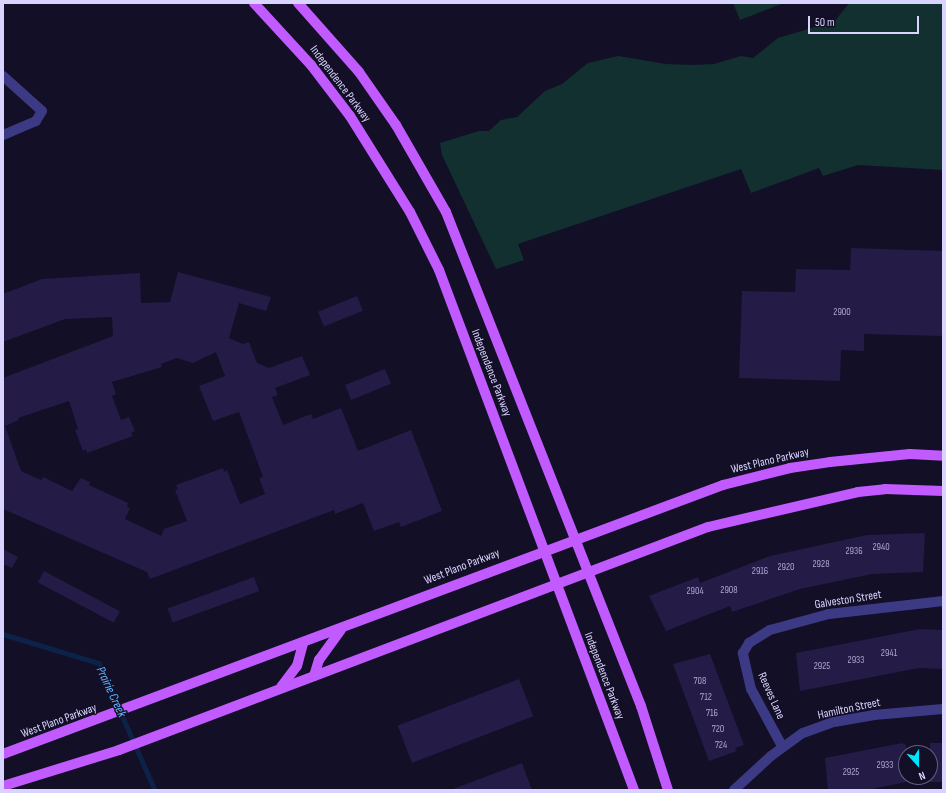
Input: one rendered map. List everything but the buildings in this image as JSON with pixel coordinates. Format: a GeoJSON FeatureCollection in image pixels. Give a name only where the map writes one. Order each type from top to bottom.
{"type":"FeatureCollection","features":[{"type":"Feature","properties":{"kind":"main road","name":"Independence Parkway"},"geometry":{"type":"LineString","coordinates":[[254,3],[311,64],[350,116],[410,212],[438,270],[554,583],[634,790]]}},
{"type":"Feature","properties":{"kind":"main road","name":"Independence Parkway"},"geometry":{"type":"LineString","coordinates":[[298,3],[359,72],[388,114],[446,212],[641,706],[668,790]]}},
{"type":"Feature","properties":{"kind":"main road","name":"West Plano Parkway"},"geometry":{"type":"LineString","coordinates":[[3,754],[104,719],[343,629],[543,551],[723,485],[790,468],[910,454],[943,456]]}},
{"type":"Feature","properties":{"kind":"main road"},"geometry":{"type":"LineString","coordinates":[[3,786],[119,750],[554,583],[708,527],[792,505],[885,489],[943,491]]}},
{"type":"Feature","properties":{"kind":"main road"},"geometry":{"type":"LineString","coordinates":[[314,676],[319,660],[343,629]]}},
{"type":"Feature","properties":{"kind":"main road"},"geometry":{"type":"LineString","coordinates":[[280,689],[297,666],[303,644]]}},
{"type":"Feature","properties":{"kind":"street"},"geometry":{"type":"LineString","coordinates":[[3,76],[42,111],[36,121],[3,136]]}},
{"type":"Feature","properties":{"kind":"street","name":"Galveston Street"},"geometry":{"type":"LineString","coordinates":[[743,653],[749,643],[770,630],[829,614],[943,601]]}},
{"type":"Feature","properties":{"kind":"street","name":"Reeves Lane"},"geometry":{"type":"LineString","coordinates":[[743,653],[751,689],[782,746]]}},
{"type":"Feature","properties":{"kind":"street","name":"Hamilton Street"},"geometry":{"type":"LineString","coordinates":[[734,790],[782,746],[803,733],[834,722],[943,709]]}},
{"type":"Feature","properties":{"kind":"green space"},"geometry":{"type":"Polygon","coordinates":[[[733,3],[784,3],[740,20],[733,3]]]}},
{"type":"Feature","properties":{"kind":"green space"},"geometry":{"type":"Polygon","coordinates":[[[849,3],[943,3],[943,170],[858,165],[823,176],[819,168],[751,193],[741,169],[518,244],[524,260],[496,269],[442,155],[440,143],[479,131],[489,131],[501,120],[517,117],[545,91],[562,84],[588,63],[618,56],[666,64],[692,65],[714,64],[741,56],[753,58],[778,38],[835,21],[849,3]]]}},
{"type":"Feature","properties":{"kind":"waterway","name":"Prairie Creek"},"geometry":{"type":"LineString","coordinates":[[3,634],[99,663],[155,790]]}}]}
